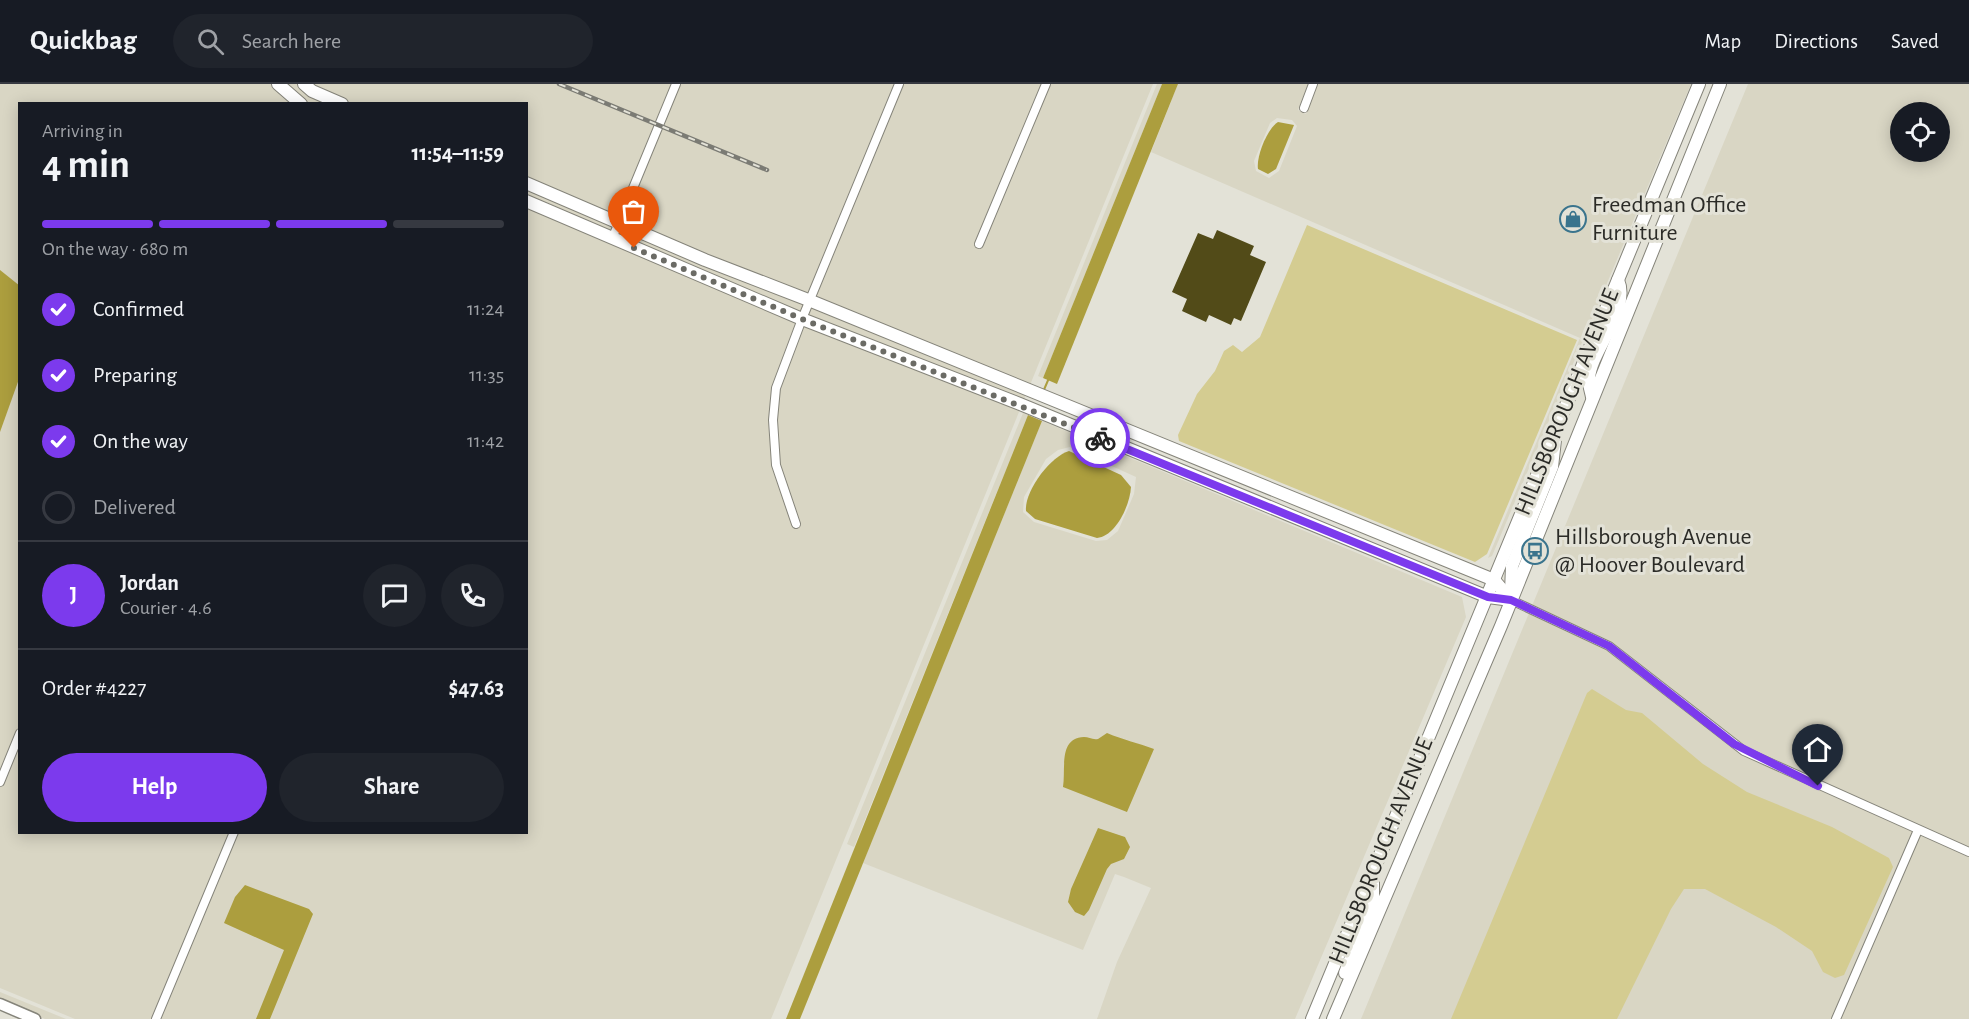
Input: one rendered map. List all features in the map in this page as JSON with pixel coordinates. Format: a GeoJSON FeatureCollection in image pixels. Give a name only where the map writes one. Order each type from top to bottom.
{"type":"FeatureCollection","features":[{"type":"Feature","properties":{"kind":"main road"},"geometry":{"type":"LineString","coordinates":[[278,84],[299,102]]}},
{"type":"Feature","properties":{"kind":"main road"},"geometry":{"type":"LineString","coordinates":[[304,84],[312,91],[337,102]]}},
{"type":"Feature","properties":{"kind":"main road","name":"HILLSBOROUGH AVENUE"},"geometry":{"type":"LineString","coordinates":[[1312,1019],[1699,84]]}},
{"type":"Feature","properties":{"kind":"main road","name":"HILLSBOROUGH AVENUE"},"geometry":{"type":"LineString","coordinates":[[1333,1019],[1511,600],[1720,84]]}},
{"type":"Feature","properties":{"kind":"main road"},"geometry":{"type":"LineString","coordinates":[[528,184],[705,260],[1172,447],[1494,580],[1511,600]]}},
{"type":"Feature","properties":{"kind":"main road"},"geometry":{"type":"LineString","coordinates":[[528,202],[802,319],[1020,404],[1488,597],[1511,600]]}},
{"type":"Feature","properties":{"kind":"main road"},"geometry":{"type":"LineString","coordinates":[[1592,398],[1589,377],[1617,309],[1622,290],[1618,280]]}},
{"type":"Feature","properties":{"kind":"main road"},"geometry":{"type":"LineString","coordinates":[[1511,600],[1512,566],[1552,467],[1556,427]]}},
{"type":"Feature","properties":{"kind":"main road"},"geometry":{"type":"LineString","coordinates":[[1342,998],[1346,967],[1375,891],[1372,875]]}},
{"type":"Feature","properties":{"kind":"street"},"geometry":{"type":"LineString","coordinates":[[612,238],[676,84]]}},
{"type":"Feature","properties":{"kind":"street"},"geometry":{"type":"LineString","coordinates":[[796,524],[776,465],[773,420],[776,388],[899,84]]}},
{"type":"Feature","properties":{"kind":"street"},"geometry":{"type":"LineString","coordinates":[[979,244],[1046,84]]}},
{"type":"Feature","properties":{"kind":"street"},"geometry":{"type":"LineString","coordinates":[[1304,108],[1313,84]]}},
{"type":"Feature","properties":{"kind":"street"},"geometry":{"type":"LineString","coordinates":[[1511,600],[1609,646],[1744,751],[1969,852]]}},
{"type":"Feature","properties":{"kind":"street"},"geometry":{"type":"LineString","coordinates":[[0,782],[18,738]]}},
{"type":"Feature","properties":{"kind":"street"},"geometry":{"type":"LineString","coordinates":[[1836,1019],[1918,830]]}},
{"type":"Feature","properties":{"kind":"street"},"geometry":{"type":"LineString","coordinates":[[156,1019],[233,834]]}},
{"type":"Feature","properties":{"kind":"street"},"geometry":{"type":"LineString","coordinates":[[0,1004],[35,1019]]}},
{"type":"Feature","properties":{"kind":"shaded area"},"geometry":{"type":"Polygon","coordinates":[[[0,84],[1153,84],[771,1019],[75,1019],[0,988],[0,84]]]}},
{"type":"Feature","properties":{"kind":"shaded area"},"geometry":{"type":"Polygon","coordinates":[[[1157,84],[1162,84],[1043,378],[1038,376],[1157,84]]]}},
{"type":"Feature","properties":{"kind":"shaded area"},"geometry":{"type":"Polygon","coordinates":[[[1162,84],[1178,84],[1057,384],[1043,378],[1162,84]]]}},
{"type":"Feature","properties":{"kind":"shaded area"},"geometry":{"type":"Polygon","coordinates":[[[1178,84],[1308,84],[1298,110],[1306,114],[1318,84],[1691,84],[1492,556],[1488,558],[1580,338],[1151,152],[1178,84]],[[1277,118],[1270,123],[1254,161],[1256,171],[1269,178],[1279,171],[1297,126],[1292,120],[1277,118]]]}},
{"type":"Feature","properties":{"kind":"shaded area"},"geometry":{"type":"Polygon","coordinates":[[[1748,84],[1969,84],[1969,1019],[1361,1019],[1748,84]]]}},
{"type":"Feature","properties":{"kind":"shaded area"},"geometry":{"type":"Polygon","coordinates":[[[1278,122],[1294,125],[1276,169],[1268,174],[1258,169],[1259,158],[1266,137],[1278,122]]]}},
{"type":"Feature","properties":{"kind":"shaded area"},"geometry":{"type":"Polygon","coordinates":[[[1307,225],[1577,340],[1487,554],[1475,562],[1179,441],[1178,435],[1197,394],[1215,371],[1224,351],[1233,345],[1242,352],[1260,337],[1307,225]]]}},
{"type":"Feature","properties":{"kind":"shaded area"},"geometry":{"type":"Polygon","coordinates":[[[0,270],[18,284],[18,382],[0,432],[0,270]]]}},
{"type":"Feature","properties":{"kind":"shaded area"},"geometry":{"type":"Polygon","coordinates":[[[1023,413],[1028,415],[854,847],[847,844],[1023,413]]]}},
{"type":"Feature","properties":{"kind":"shaded area"},"geometry":{"type":"Polygon","coordinates":[[[1028,415],[1042,421],[800,1019],[786,1019],[1028,415]]]}},
{"type":"Feature","properties":{"kind":"shaded area"},"geometry":{"type":"Polygon","coordinates":[[[1042,421],[1462,597],[1466,617],[1295,1019],[1097,1019],[1117,962],[1151,888],[1124,877],[1115,874],[1083,950],[863,863],[1042,421]],[[1070,447],[1058,450],[1046,459],[1024,497],[1023,512],[1034,522],[1096,541],[1107,540],[1118,531],[1134,494],[1136,477],[1070,447]]]}},
{"type":"Feature","properties":{"kind":"shaded area"},"geometry":{"type":"Polygon","coordinates":[[[1069,451],[1121,475],[1131,487],[1125,511],[1116,526],[1104,536],[1097,538],[1035,519],[1026,511],[1029,494],[1040,475],[1054,460],[1069,451]]]}},
{"type":"Feature","properties":{"kind":"shaded area"},"geometry":{"type":"Polygon","coordinates":[[[1592,689],[1626,710],[1642,713],[1703,764],[1747,792],[1832,827],[1889,858],[1893,867],[1844,975],[1835,978],[1823,972],[1812,951],[1776,927],[1705,889],[1684,889],[1671,909],[1617,1019],[1451,1019],[1587,693],[1592,689]]]}},
{"type":"Feature","properties":{"kind":"shaded area"},"geometry":{"type":"Polygon","coordinates":[[[1107,733],[1154,749],[1127,812],[1063,787],[1065,756],[1070,743],[1084,737],[1098,739],[1107,733]]]}},
{"type":"Feature","properties":{"kind":"shaded area"},"geometry":{"type":"Polygon","coordinates":[[[1098,828],[1125,837],[1130,847],[1124,859],[1111,864],[1107,869],[1089,910],[1084,916],[1075,912],[1068,902],[1071,889],[1098,828]]]}},
{"type":"Feature","properties":{"kind":"shaded area"},"geometry":{"type":"Polygon","coordinates":[[[245,885],[309,909],[313,914],[270,1019],[256,1019],[284,950],[224,923],[235,897],[245,885]]]}},
{"type":"Feature","properties":{"kind":"shaded area"},"geometry":{"type":"Polygon","coordinates":[[[0,992],[66,1019],[45,1019],[0,1000],[0,992]]]}},
{"type":"Feature","properties":{"kind":"building"},"geometry":{"type":"Polygon","coordinates":[[[1217,230],[1254,246],[1250,255],[1266,262],[1241,321],[1234,318],[1231,325],[1209,315],[1206,322],[1182,311],[1187,299],[1172,292],[1198,233],[1213,239],[1217,230]]]}},
{"type":"Feature","properties":{"kind":"waterway"},"geometry":{"type":"LineString","coordinates":[[1043,392],[1049,378]]}},
{"type":"Feature","properties":{"kind":"railway"},"geometry":{"type":"LineString","coordinates":[[559,84],[767,170]]}},
{"type":"Feature","properties":{"kind":"way so far"},"geometry":{"type":"LineString","coordinates":[[634,248],[802,319],[1020,404],[1100,438]]}},
{"type":"Feature","properties":{"kind":"place","name":"Freedman Office Furniture"},"geometry":{"type":"Point","coordinates":[1573,219]}},
{"type":"Feature","properties":{"kind":"place","name":"Hillsborough Avenue @ Hoover Boulevard"},"geometry":{"type":"Point","coordinates":[1535,551]}},
{"type":"Feature","properties":{"kind":"route"},"geometry":{"type":"LineString","coordinates":[[1100,438],[1488,597],[1511,600],[1577,630],[1609,646],[1623,656],[1734,744],[1818,786]]}}]}
